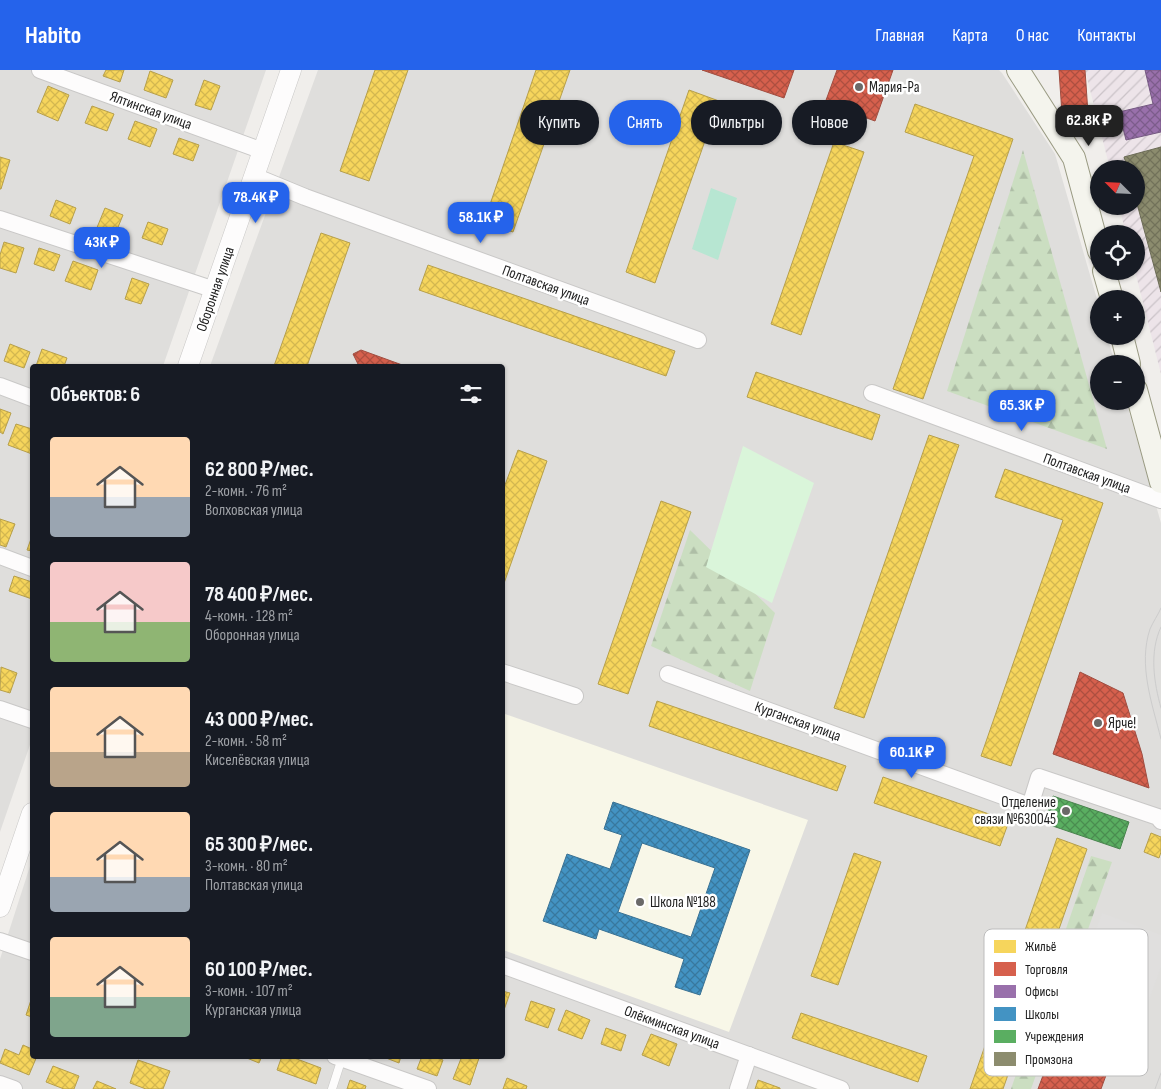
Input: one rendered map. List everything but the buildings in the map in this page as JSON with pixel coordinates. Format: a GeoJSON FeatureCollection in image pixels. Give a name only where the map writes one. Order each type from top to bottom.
{"type":"FeatureCollection","features":[{"type":"Feature","properties":{"kind":"main road"},"geometry":{"type":"LineString","coordinates":[[1018,70],[1074,158],[1092,225]]}},
{"type":"Feature","properties":{"kind":"main road"},"geometry":{"type":"LineString","coordinates":[[1141,410],[1161,482]]}},
{"type":"Feature","properties":{"kind":"street","name":"Ялтинская улица"},"geometry":{"type":"LineString","coordinates":[[40,70],[263,151]]}},
{"type":"Feature","properties":{"kind":"street","name":"Оборонная улица"},"geometry":{"type":"LineString","coordinates":[[189,364],[291,70]]}},
{"type":"Feature","properties":{"kind":"street","name":"Полтавская улица"},"geometry":{"type":"LineString","coordinates":[[254,176],[305,197],[698,340]]}},
{"type":"Feature","properties":{"kind":"street"},"geometry":{"type":"LineString","coordinates":[[0,219],[215,290]]}},
{"type":"Feature","properties":{"kind":"street"},"geometry":{"type":"LineString","coordinates":[[0,386],[30,397]]}},
{"type":"Feature","properties":{"kind":"street","name":"Полтавская улица"},"geometry":{"type":"LineString","coordinates":[[872,394],[1161,500]]}},
{"type":"Feature","properties":{"kind":"street"},"geometry":{"type":"LineString","coordinates":[[0,556],[30,567]]}},
{"type":"Feature","properties":{"kind":"street"},"geometry":{"type":"LineString","coordinates":[[505,673],[575,696]]}},
{"type":"Feature","properties":{"kind":"street","name":"Курганская улица"},"geometry":{"type":"LineString","coordinates":[[668,674],[1030,806],[1039,777],[1158,818],[1161,821]]}},
{"type":"Feature","properties":{"kind":"street"},"geometry":{"type":"LineString","coordinates":[[0,709],[30,719]]}},
{"type":"Feature","properties":{"kind":"street"},"geometry":{"type":"LineString","coordinates":[[0,907],[8,862],[30,818]]}},
{"type":"Feature","properties":{"kind":"street"},"geometry":{"type":"LineString","coordinates":[[0,941],[30,951]]}},
{"type":"Feature","properties":{"kind":"street","name":"Олёкминская улица"},"geometry":{"type":"LineString","coordinates":[[505,967],[841,1089]]}},
{"type":"Feature","properties":{"kind":"street"},"geometry":{"type":"LineString","coordinates":[[738,1089],[749,1055]]}},
{"type":"Feature","properties":{"kind":"street"},"geometry":{"type":"LineString","coordinates":[[346,1059],[428,1089]]}},
{"type":"Feature","properties":{"kind":"street"},"geometry":{"type":"LineString","coordinates":[[0,1084],[14,1089]]}},
{"type":"Feature","properties":{"kind":"lane"},"geometry":{"type":"LineString","coordinates":[[332,1089],[340,1059]]}},
{"type":"Feature","properties":{"kind":"shaded area"},"geometry":{"type":"Polygon","coordinates":[[[0,70],[266,70],[164,364],[30,364],[30,745],[0,832],[0,70]]]}},
{"type":"Feature","properties":{"kind":"shaded area"},"geometry":{"type":"Polygon","coordinates":[[[318,70],[999,70],[1002,73],[1055,154],[1094,290],[1090,290],[1090,345],[1110,345],[1112,355],[1090,355],[1090,410],[1129,410],[1161,523],[1161,1089],[0,1089],[0,959],[30,866],[30,1059],[505,1059],[505,364],[211,364],[318,70]]]}},
{"type":"Feature","properties":{"kind":"shaded area"},"geometry":{"type":"Polygon","coordinates":[[[1085,70],[1161,70],[1161,374],[1145,311],[1145,290],[1140,290],[1137,280],[1145,280],[1145,225],[1124,225],[1121,215],[1145,215],[1145,160],[1108,160],[1085,70]]]}},
{"type":"Feature","properties":{"kind":"shaded area","name":"Школа №188"},"geometry":{"type":"Polygon","coordinates":[[[505,714],[808,820],[729,1032],[505,951],[505,714]]]}},
{"type":"Feature","properties":{"kind":"shaded area"},"geometry":{"type":"Polygon","coordinates":[[[1102,913],[1145,929],[1096,929],[1102,913]]]}},
{"type":"Feature","properties":{"kind":"shaded area"},"geometry":{"type":"Polygon","coordinates":[[[1148,930],[1161,935],[1161,967],[1148,1003],[1148,930]]]}},
{"type":"Feature","properties":{"kind":"green space"},"geometry":{"type":"Polygon","coordinates":[[[1023,150],[1090,388],[1090,410],[1096,410],[1107,449],[947,391],[1023,150]]]}},
{"type":"Feature","properties":{"kind":"green space"},"geometry":{"type":"Polygon","coordinates":[[[711,188],[737,198],[718,260],[692,249],[711,188]]]}},
{"type":"Feature","properties":{"kind":"green space"},"geometry":{"type":"Polygon","coordinates":[[[743,446],[814,483],[772,603],[706,567],[743,446]]]}},
{"type":"Feature","properties":{"kind":"green space"},"geometry":{"type":"Polygon","coordinates":[[[690,530],[775,613],[750,691],[651,646],[690,530]]]}},
{"type":"Feature","properties":{"kind":"green space"},"geometry":{"type":"Polygon","coordinates":[[[1091,856],[1112,862],[1088,929],[1066,929],[1091,856]]]}},
{"type":"Feature","properties":{"kind":"green space"},"geometry":{"type":"Polygon","coordinates":[[[1015,1076],[1036,1076],[1031,1089],[1011,1089],[1015,1076]]]}},
{"type":"Feature","properties":{"kind":"tram line"},"geometry":{"type":"LineString","coordinates":[[1161,608],[1150,629],[1145,656],[1150,698],[1161,739]]}},
{"type":"Feature","properties":{"kind":"tram line"},"geometry":{"type":"LineString","coordinates":[[1161,627],[1157,637],[1154,657],[1156,688],[1161,708]]}},
{"type":"Feature","properties":{"kind":"tram line"},"geometry":{"type":"LineString","coordinates":[[1155,1089],[1161,1073]]}},
{"type":"Feature","properties":{"kind":"place","name":"Мария-Ра"},"geometry":{"type":"Point","coordinates":[859,87]}},
{"type":"Feature","properties":{"kind":"place","name":"Ярче!"},"geometry":{"type":"Point","coordinates":[1098,723]}},
{"type":"Feature","properties":{"kind":"place","name":"Отделение связи №630045"},"geometry":{"type":"Point","coordinates":[1066,811]}},
{"type":"Feature","properties":{"kind":"place","name":"Школа №188"},"geometry":{"type":"Point","coordinates":[640,902]}}]}
